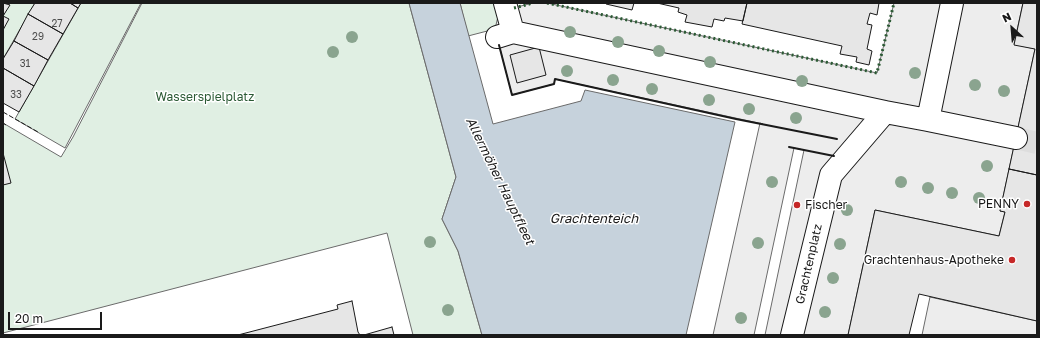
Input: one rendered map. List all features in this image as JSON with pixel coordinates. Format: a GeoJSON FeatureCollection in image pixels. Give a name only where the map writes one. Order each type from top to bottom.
{"type":"FeatureCollection","features":[{"type":"Feature","properties":{"kind":"street"},"geometry":{"type":"LineString","coordinates":[[505,3],[505,34],[1016,138]]}},
{"type":"Feature","properties":{"kind":"street"},"geometry":{"type":"LineString","coordinates":[[928,120],[952,3]]}},
{"type":"Feature","properties":{"kind":"street","name":"Grachtenplatz"},"geometry":{"type":"LineString","coordinates":[[792,335],[831,175],[885,112]]}},
{"type":"Feature","properties":{"kind":"green space"},"geometry":{"type":"Polygon","coordinates":[[[10,3],[35,3],[3,59],[3,16],[10,3]]]}},
{"type":"Feature","properties":{"kind":"green space"},"geometry":{"type":"Polygon","coordinates":[[[81,3],[141,3],[65,148],[15,119],[81,3]]]}},
{"type":"Feature","properties":{"kind":"green space","name":"Wasserspielplatz"},"geometry":{"type":"Polygon","coordinates":[[[142,3],[409,3],[456,177],[442,219],[458,251],[482,335],[413,335],[387,233],[3,333],[3,123],[61,157],[73,137],[142,3]]]}},
{"type":"Feature","properties":{"kind":"green space"},"geometry":{"type":"Polygon","coordinates":[[[460,3],[506,3],[495,29],[468,36],[460,3]]]}},
{"type":"Feature","properties":{"kind":"shaded area"},"geometry":{"type":"Polygon","coordinates":[[[533,3],[547,3],[877,73],[894,3],[1023,3],[1014,44],[1035,49],[1000,211],[1005,212],[999,236],[875,210],[848,335],[765,335],[804,150],[794,148],[754,335],[713,335],[760,123],[555,79],[554,84],[512,95],[495,29],[501,4],[513,8],[533,3]]]}},
{"type":"Feature","properties":{"kind":"shaded area"},"geometry":{"type":"Polygon","coordinates":[[[930,297],[1037,321],[1037,335],[922,335],[930,297]]]}},
{"type":"Feature","properties":{"kind":"water","name":"Grachtenteich"},"geometry":{"type":"Polygon","coordinates":[[[409,3],[460,3],[493,124],[581,101],[585,90],[735,122],[686,335],[482,335],[458,251],[442,219],[456,177],[409,3]]]}},
{"type":"Feature","properties":{"kind":"building"},"geometry":{"type":"Polygon","coordinates":[[[3,3],[10,5],[3,16],[3,3]]]}},
{"type":"Feature","properties":{"kind":"building"},"geometry":{"type":"Polygon","coordinates":[[[35,3],[70,3],[78,8],[63,34],[28,14],[35,3]]]}},
{"type":"Feature","properties":{"kind":"building"},"geometry":{"type":"Polygon","coordinates":[[[70,3],[81,3],[78,8],[70,3]]]}},
{"type":"Feature","properties":{"kind":"building"},"geometry":{"type":"Polygon","coordinates":[[[634,3],[632,10],[606,4],[634,3]]]}},
{"type":"Feature","properties":{"kind":"building"},"geometry":{"type":"Polygon","coordinates":[[[657,3],[747,3],[743,21],[725,18],[724,21],[714,19],[712,27],[685,22],[687,15],[678,12],[679,8],[657,3]]]}},
{"type":"Feature","properties":{"kind":"building"},"geometry":{"type":"Polygon","coordinates":[[[747,3],[879,3],[877,15],[870,13],[867,24],[872,25],[867,49],[872,51],[869,65],[856,62],[857,57],[840,54],[842,46],[742,24],[747,3]]]}},
{"type":"Feature","properties":{"kind":"building"},"geometry":{"type":"Polygon","coordinates":[[[1023,3],[1037,3],[1037,175],[1009,169],[1035,49],[1014,45],[1023,3]]]}},
{"type":"Feature","properties":{"kind":"building"},"geometry":{"type":"Polygon","coordinates":[[[28,14],[63,34],[48,60],[14,41],[28,14]]]}},
{"type":"Feature","properties":{"kind":"building"},"geometry":{"type":"Polygon","coordinates":[[[3,16],[9,19],[3,30],[3,16]]]}},
{"type":"Feature","properties":{"kind":"building"},"geometry":{"type":"Polygon","coordinates":[[[14,41],[48,60],[34,86],[3,68],[3,59],[14,41]]]}},
{"type":"Feature","properties":{"kind":"building"},"geometry":{"type":"Polygon","coordinates":[[[539,47],[546,75],[517,83],[510,55],[539,47]]]}},
{"type":"Feature","properties":{"kind":"building"},"geometry":{"type":"Polygon","coordinates":[[[3,68],[34,86],[19,112],[3,103],[3,68]]]}},
{"type":"Feature","properties":{"kind":"building"},"geometry":{"type":"Polygon","coordinates":[[[3,153],[11,183],[3,185],[3,153]]]}},
{"type":"Feature","properties":{"kind":"building"},"geometry":{"type":"Polygon","coordinates":[[[1009,169],[1037,175],[1037,321],[919,294],[909,335],[848,335],[875,210],[999,236],[1005,212],[1000,211],[1009,169]]]}},
{"type":"Feature","properties":{"kind":"building"},"geometry":{"type":"Polygon","coordinates":[[[352,301],[358,332],[360,335],[238,335],[338,309],[337,305],[352,301]]]}},
{"type":"Feature","properties":{"kind":"building"},"geometry":{"type":"Polygon","coordinates":[[[392,327],[394,335],[364,335],[392,327]]]}},
{"type":"Feature","properties":{"kind":"tunnel"},"geometry":{"type":"LineString","coordinates":[[1016,138],[1037,143]]}},
{"type":"Feature","properties":{"kind":"hedge"},"geometry":{"type":"LineString","coordinates":[[514,8],[533,3]]}},
{"type":"Feature","properties":{"kind":"hedge"},"geometry":{"type":"LineString","coordinates":[[547,3],[877,73],[894,3]]}},
{"type":"Feature","properties":{"kind":"fence"},"geometry":{"type":"LineString","coordinates":[[3,112],[38,132]]}},
{"type":"Feature","properties":{"kind":"wall"},"geometry":{"type":"LineString","coordinates":[[499,45],[512,95],[554,84],[555,79],[736,119],[837,139]]}},
{"type":"Feature","properties":{"kind":"wall"},"geometry":{"type":"LineString","coordinates":[[789,147],[834,156]]}},
{"type":"Feature","properties":{"kind":"place","name":"PENNY"},"geometry":{"type":"Point","coordinates":[1027,204]}},
{"type":"Feature","properties":{"kind":"place","name":"Fischer"},"geometry":{"type":"Point","coordinates":[797,205]}},
{"type":"Feature","properties":{"kind":"place","name":"Grachtenhaus-Apotheke"},"geometry":{"type":"Point","coordinates":[1012,260]}},
{"type":"Feature","properties":{"kind":"water label","name":"Allermöher Hauptfleet"},"geometry":{"type":"Point","coordinates":[500,181]}}]}
